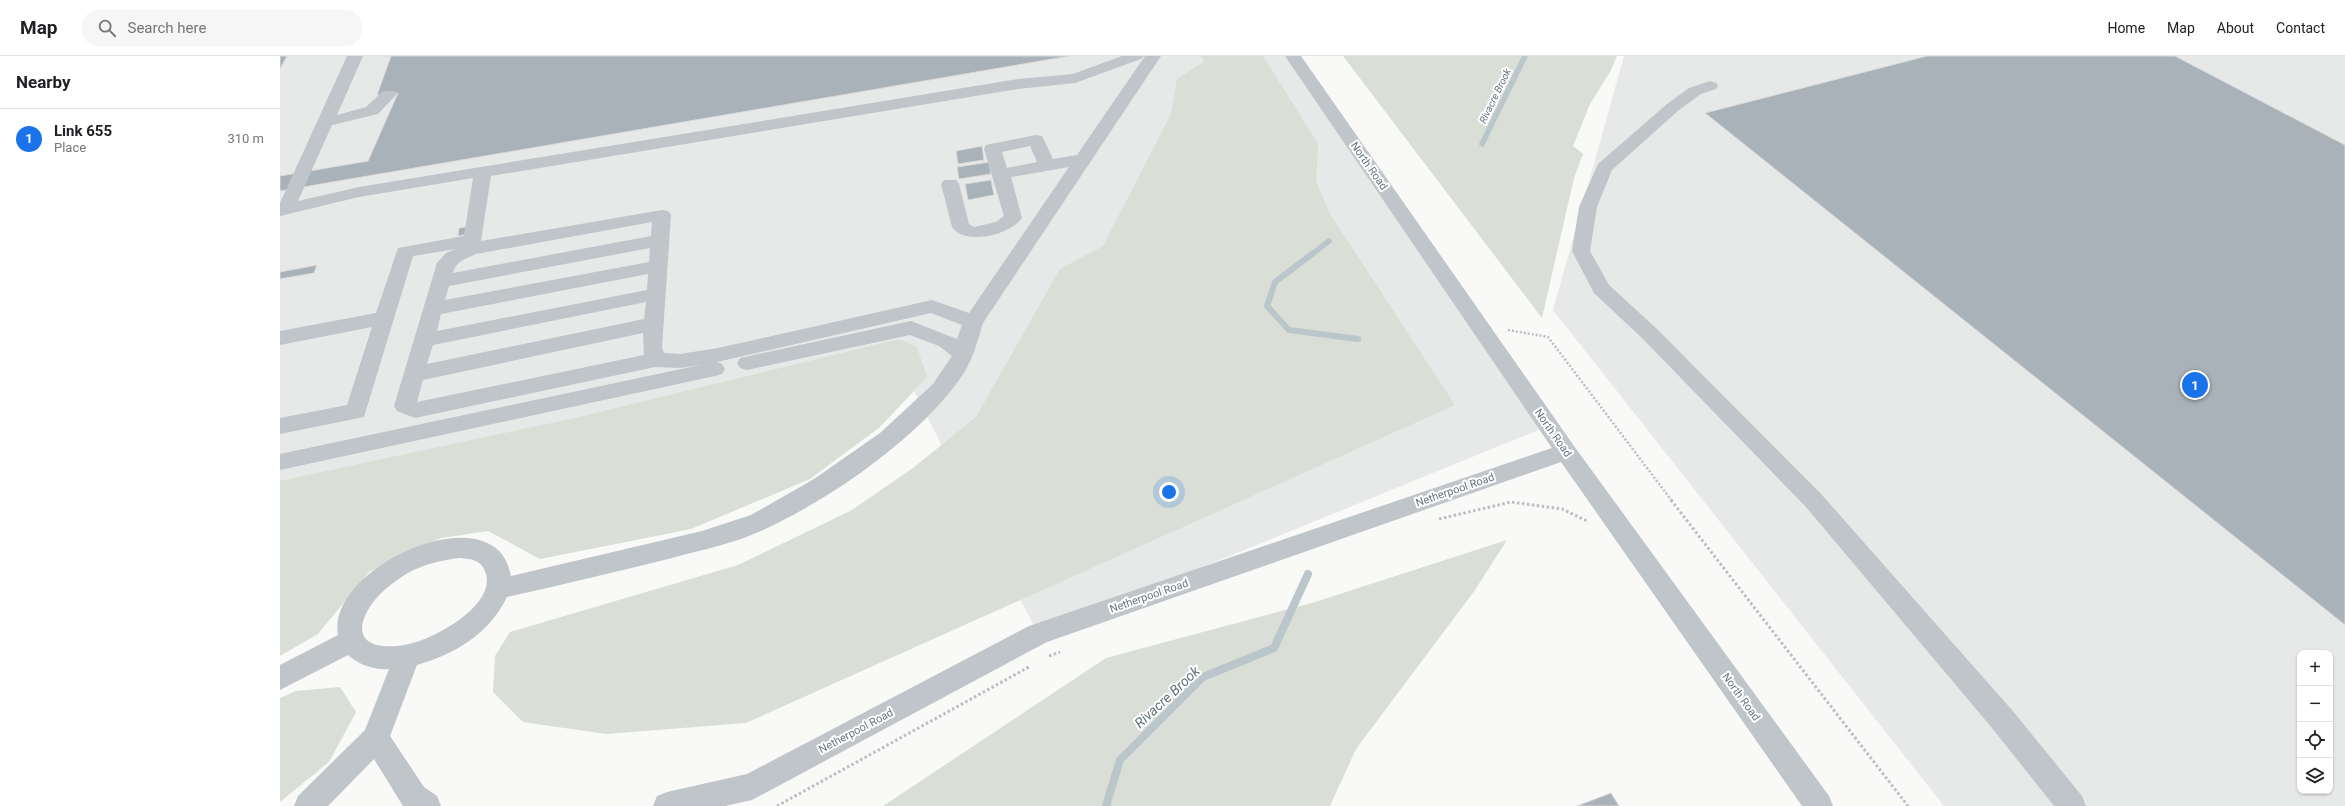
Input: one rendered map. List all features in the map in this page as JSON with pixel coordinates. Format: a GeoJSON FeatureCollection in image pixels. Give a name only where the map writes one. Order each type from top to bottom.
{"type":"FeatureCollection","features":[{"type":"Feature","properties":{"kind":"street"},"geometry":{"type":"LineString","coordinates":[[285,202],[326,122],[355,56]]}},
{"type":"Feature","properties":{"kind":"street"},"geometry":{"type":"LineString","coordinates":[[285,202],[359,192],[1018,84],[1075,78],[1136,56]]}},
{"type":"Feature","properties":{"kind":"street"},"geometry":{"type":"LineString","coordinates":[[498,589],[626,560],[734,532],[783,509],[841,472],[888,438],[929,403],[957,367],[973,322],[1153,56]]}},
{"type":"Feature","properties":{"kind":"street","name":"North Road"},"geometry":{"type":"LineString","coordinates":[[1292,56],[1566,452],[1819,806]]}},
{"type":"Feature","properties":{"kind":"street"},"geometry":{"type":"LineString","coordinates":[[1710,86],[1695,90],[1673,107],[1604,168],[1588,207],[1581,250],[1601,288],[1650,334],[1814,501],[2002,719],[2072,806]]}},
{"type":"Feature","properties":{"kind":"street"},"geometry":{"type":"LineString","coordinates":[[326,122],[372,111],[390,94]]}},
{"type":"Feature","properties":{"kind":"street"},"geometry":{"type":"LineString","coordinates":[[950,184],[961,227],[972,232],[980,231],[1002,226],[1014,218],[992,149],[1036,140],[1047,165]]}},
{"type":"Feature","properties":{"kind":"street"},"geometry":{"type":"LineString","coordinates":[[1000,174],[1084,159]]}},
{"type":"Feature","properties":{"kind":"street"},"geometry":{"type":"LineString","coordinates":[[483,172],[472,244],[446,263],[405,406],[414,410],[655,360],[680,361],[718,355],[932,306],[973,322]]}},
{"type":"Feature","properties":{"kind":"street"},"geometry":{"type":"LineString","coordinates":[[280,426],[356,411],[405,252],[472,244],[662,215],[652,347],[655,360]]}},
{"type":"Feature","properties":{"kind":"street"},"geometry":{"type":"LineString","coordinates":[[441,281],[660,240]]}},
{"type":"Feature","properties":{"kind":"street"},"geometry":{"type":"LineString","coordinates":[[433,309],[658,266]]}},
{"type":"Feature","properties":{"kind":"street"},"geometry":{"type":"LineString","coordinates":[[424,340],[656,294]]}},
{"type":"Feature","properties":{"kind":"street"},"geometry":{"type":"LineString","coordinates":[[280,338],[385,318]]}},
{"type":"Feature","properties":{"kind":"street"},"geometry":{"type":"LineString","coordinates":[[415,374],[654,324]]}},
{"type":"Feature","properties":{"kind":"street"},"geometry":{"type":"LineString","coordinates":[[280,462],[911,328],[946,342],[962,353]]}},
{"type":"Feature","properties":{"kind":"street","name":"Netherpool Road"},"geometry":{"type":"LineString","coordinates":[[667,806],[744,796],[1038,634],[1566,452]]}},
{"type":"Feature","properties":{"kind":"street"},"geometry":{"type":"LineString","coordinates":[[460,548],[480,551],[493,560],[499,572],[498,589],[489,606],[474,623],[460,634],[432,650],[407,657],[388,659],[371,656],[359,650],[351,641],[349,625],[356,607],[375,584],[390,572],[414,559],[438,551],[460,548]]}},
{"type":"Feature","properties":{"kind":"street"},"geometry":{"type":"LineString","coordinates":[[280,678],[351,641]]}},
{"type":"Feature","properties":{"kind":"street"},"geometry":{"type":"LineString","coordinates":[[308,806],[376,738],[407,657]]}},
{"type":"Feature","properties":{"kind":"street"},"geometry":{"type":"LineString","coordinates":[[376,738],[414,797],[427,806]]}},
{"type":"Feature","properties":{"kind":"path"},"geometry":{"type":"LineString","coordinates":[[1478,325],[1548,337],[1576,378],[1908,806]]}},
{"type":"Feature","properties":{"kind":"path"},"geometry":{"type":"LineString","coordinates":[[1434,520],[1511,502],[1562,509],[1588,522]]}},
{"type":"Feature","properties":{"kind":"path"},"geometry":{"type":"LineString","coordinates":[[1042,660],[1064,651]]}},
{"type":"Feature","properties":{"kind":"path"},"geometry":{"type":"LineString","coordinates":[[777,806],[1035,664]]}},
{"type":"Feature","properties":{"kind":"shaded area"},"geometry":{"type":"Polygon","coordinates":[[[280,56],[1290,56],[1541,429],[1038,634],[892,348],[280,483],[280,56]]]}},
{"type":"Feature","properties":{"kind":"shaded area"},"geometry":{"type":"Polygon","coordinates":[[[1201,56],[1263,56],[1318,144],[1316,181],[1330,214],[1455,405],[746,723],[606,734],[523,722],[493,692],[495,656],[510,632],[738,565],[852,510],[913,468],[976,417],[1060,269],[1103,246],[1171,114],[1177,79],[1204,62],[1201,56]]]}},
{"type":"Feature","properties":{"kind":"shaded area"},"geometry":{"type":"Polygon","coordinates":[[[1343,56],[1617,56],[1610,72],[1590,104],[1573,146],[1583,154],[1574,178],[1542,318],[1343,56]]]}},
{"type":"Feature","properties":{"kind":"shaded area"},"geometry":{"type":"Polygon","coordinates":[[[1624,56],[2345,56],[2345,806],[1944,806],[1553,310],[1624,56]]]}},
{"type":"Feature","properties":{"kind":"shaded area"},"geometry":{"type":"Polygon","coordinates":[[[899,339],[917,347],[927,377],[880,427],[810,479],[691,529],[540,559],[488,531],[441,538],[369,572],[318,634],[280,656],[280,481],[579,417],[899,339]]]}},
{"type":"Feature","properties":{"kind":"shaded area"},"geometry":{"type":"Polygon","coordinates":[[[1507,540],[1475,590],[1356,749],[1330,806],[883,806],[1106,658],[1315,602],[1507,540]]]}},
{"type":"Feature","properties":{"kind":"shaded area"},"geometry":{"type":"Polygon","coordinates":[[[340,687],[356,712],[329,762],[280,802],[280,698],[296,691],[340,687]]]}},
{"type":"Feature","properties":{"kind":"building"},"geometry":{"type":"Polygon","coordinates":[[[280,56],[287,56],[280,69],[280,56]]]}},
{"type":"Feature","properties":{"kind":"building"},"geometry":{"type":"Polygon","coordinates":[[[391,56],[1070,56],[280,191],[280,176],[368,161],[398,93],[377,95],[391,56]]]}},
{"type":"Feature","properties":{"kind":"building"},"geometry":{"type":"Polygon","coordinates":[[[1927,56],[2175,56],[2345,145],[2345,625],[1705,113],[1927,56]]]}},
{"type":"Feature","properties":{"kind":"building"},"geometry":{"type":"Polygon","coordinates":[[[982,146],[984,160],[958,164],[956,151],[982,146]]]}},
{"type":"Feature","properties":{"kind":"building"},"geometry":{"type":"Polygon","coordinates":[[[989,162],[991,174],[959,179],[957,167],[989,162]]]}},
{"type":"Feature","properties":{"kind":"building"},"geometry":{"type":"Polygon","coordinates":[[[991,180],[994,195],[968,200],[965,184],[991,180]]]}},
{"type":"Feature","properties":{"kind":"building"},"geometry":{"type":"Polygon","coordinates":[[[471,226],[470,234],[458,236],[459,228],[471,226]]]}},
{"type":"Feature","properties":{"kind":"building"},"geometry":{"type":"Polygon","coordinates":[[[317,265],[314,273],[280,279],[280,272],[317,265]]]}},
{"type":"Feature","properties":{"kind":"building"},"geometry":{"type":"Polygon","coordinates":[[[1611,793],[1619,806],[1577,806],[1611,793]]]}},
{"type":"Feature","properties":{"kind":"waterway","name":"Rivacre Brook"},"geometry":{"type":"LineString","coordinates":[[1482,144],[1525,56]]}},
{"type":"Feature","properties":{"kind":"waterway"},"geometry":{"type":"LineString","coordinates":[[1311,255],[1329,241]]}},
{"type":"Feature","properties":{"kind":"waterway"},"geometry":{"type":"LineString","coordinates":[[1312,254],[1275,282],[1267,306],[1289,330],[1358,339]]}},
{"type":"Feature","properties":{"kind":"waterway","name":"Rivacre Brook"},"geometry":{"type":"LineString","coordinates":[[1106,806],[1120,760],[1203,677],[1274,648],[1308,574]]}},
{"type":"Feature","properties":{"kind":"place","name":"Link 655"},"geometry":{"type":"Point","coordinates":[2195,385]}}]}
